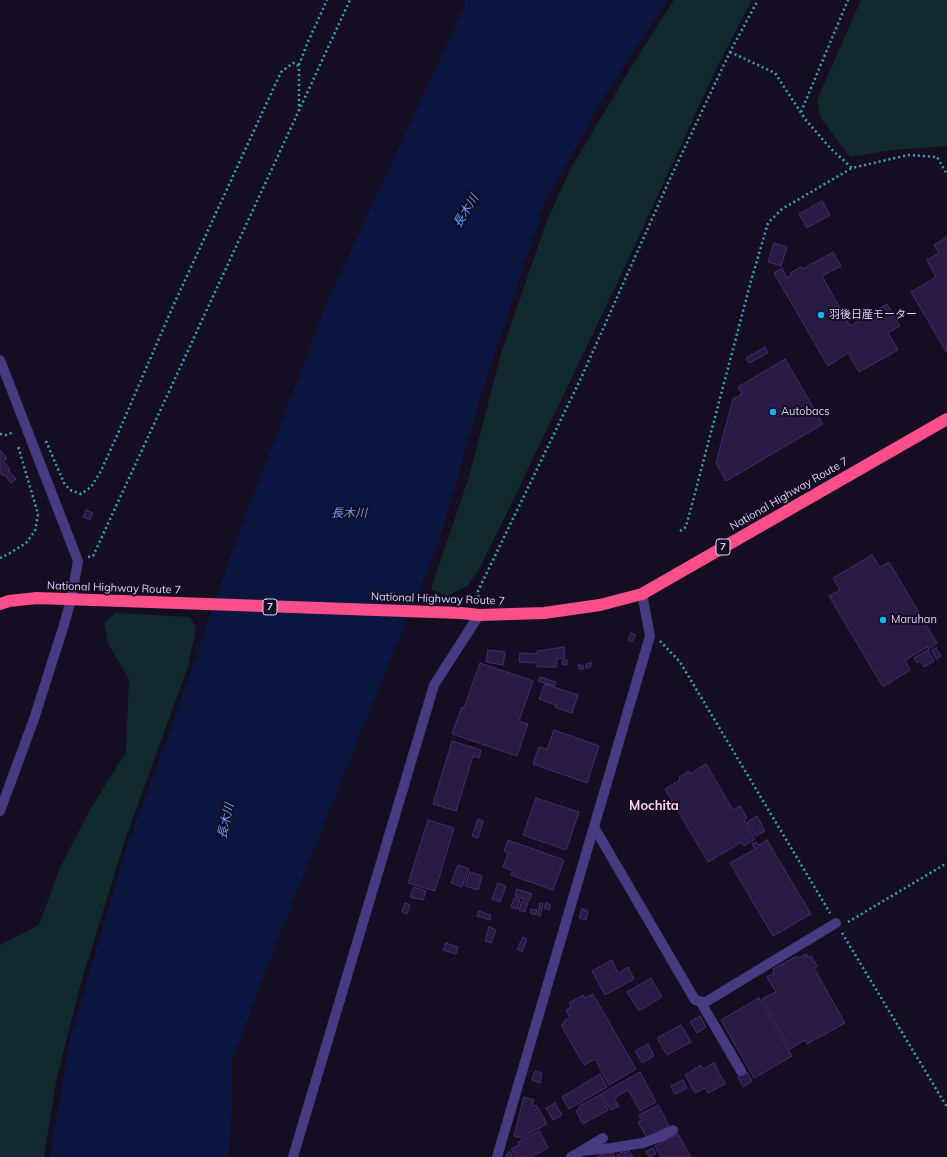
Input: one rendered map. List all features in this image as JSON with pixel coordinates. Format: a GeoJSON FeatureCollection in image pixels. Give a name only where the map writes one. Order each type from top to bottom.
{"type":"FeatureCollection","features":[{"type":"Feature","properties":{"kind":"highway","name":"National Highway Route 7"},"geometry":{"type":"LineString","coordinates":[[0,604],[10,601],[37,598],[461,613],[479,615],[544,613],[600,605],[642,594],[947,419]]}},
{"type":"Feature","properties":{"kind":"street"},"geometry":{"type":"LineString","coordinates":[[0,360],[78,561],[75,600],[34,719],[0,811]]}},
{"type":"Feature","properties":{"kind":"street"},"geometry":{"type":"LineString","coordinates":[[497,1157],[650,636],[642,594]]}},
{"type":"Feature","properties":{"kind":"street"},"geometry":{"type":"LineString","coordinates":[[293,1157],[434,685],[479,615]]}},
{"type":"Feature","properties":{"kind":"street"},"geometry":{"type":"LineString","coordinates":[[594,827],[696,1000],[704,1003],[838,925]]}},
{"type":"Feature","properties":{"kind":"street"},"geometry":{"type":"LineString","coordinates":[[700,1001],[741,1072]]}},
{"type":"Feature","properties":{"kind":"street"},"geometry":{"type":"LineString","coordinates":[[581,1151],[643,1143],[673,1130]]}},
{"type":"Feature","properties":{"kind":"street"},"geometry":{"type":"LineString","coordinates":[[571,1157],[603,1138]]}},
{"type":"Feature","properties":{"kind":"path"},"geometry":{"type":"LineString","coordinates":[[299,110],[298,66],[327,0]]}},
{"type":"Feature","properties":{"kind":"path"},"geometry":{"type":"LineString","coordinates":[[78,561],[93,556],[350,0]]}},
{"type":"Feature","properties":{"kind":"path"},"geometry":{"type":"LineString","coordinates":[[479,615],[478,591],[582,376],[668,183],[730,52],[758,0]]}},
{"type":"Feature","properties":{"kind":"path"},"geometry":{"type":"LineString","coordinates":[[801,112],[848,0]]}},
{"type":"Feature","properties":{"kind":"path"},"geometry":{"type":"LineString","coordinates":[[730,52],[775,73],[801,112],[831,149],[852,168]]}},
{"type":"Feature","properties":{"kind":"path"},"geometry":{"type":"LineString","coordinates":[[0,434],[6,435],[26,427],[37,432],[47,442],[64,483],[70,490],[81,494],[91,487],[101,471],[174,304],[281,72],[293,63],[297,64],[298,66]]}},
{"type":"Feature","properties":{"kind":"path"},"geometry":{"type":"LineString","coordinates":[[680,531],[686,527],[751,281],[768,223],[782,209],[852,168],[908,155],[937,158],[947,174]]}},
{"type":"Feature","properties":{"kind":"path"},"geometry":{"type":"LineString","coordinates":[[0,558],[10,554],[26,543],[35,531],[38,514],[17,440]]}},
{"type":"Feature","properties":{"kind":"path"},"geometry":{"type":"LineString","coordinates":[[650,636],[661,642],[680,662],[947,1107]]}},
{"type":"Feature","properties":{"kind":"path"},"geometry":{"type":"LineString","coordinates":[[838,925],[947,863]]}},
{"type":"Feature","properties":{"kind":"green space"},"geometry":{"type":"Polygon","coordinates":[[[674,0],[752,0],[716,69],[621,275],[478,571],[467,586],[447,596],[431,589],[469,477],[501,354],[546,223],[570,170],[633,64],[674,0]]]}},
{"type":"Feature","properties":{"kind":"green space"},"geometry":{"type":"Polygon","coordinates":[[[861,0],[947,0],[947,146],[891,150],[850,157],[821,118],[817,100],[861,0]]]}},
{"type":"Feature","properties":{"kind":"green space"},"geometry":{"type":"Polygon","coordinates":[[[115,613],[190,617],[196,628],[188,666],[125,840],[80,986],[56,1081],[44,1157],[0,1157],[0,945],[39,925],[59,870],[91,808],[126,752],[129,679],[108,643],[104,623],[115,613]]]}},
{"type":"Feature","properties":{"kind":"water","name":"長木川"},"geometry":{"type":"Polygon","coordinates":[[[464,0],[667,0],[602,100],[544,204],[483,389],[438,544],[272,954],[232,1060],[231,1118],[228,1157],[50,1157],[70,1040],[125,852],[177,712],[236,541],[328,300],[465,5],[464,0]]]}},
{"type":"Feature","properties":{"kind":"building"},"geometry":{"type":"Polygon","coordinates":[[[822,201],[830,215],[807,228],[799,214],[822,201]]]}},
{"type":"Feature","properties":{"kind":"building"},"geometry":{"type":"Polygon","coordinates":[[[947,237],[947,353],[911,292],[936,277],[927,260],[939,253],[934,245],[947,237]]]}},
{"type":"Feature","properties":{"kind":"building"},"geometry":{"type":"Polygon","coordinates":[[[774,243],[787,247],[781,266],[768,262],[774,243]]]}},
{"type":"Feature","properties":{"kind":"building","name":"羽後日産モーター"},"geometry":{"type":"Polygon","coordinates":[[[833,252],[841,266],[822,276],[850,326],[887,304],[900,326],[888,333],[898,350],[859,372],[848,353],[828,366],[774,273],[782,268],[787,278],[791,275],[790,273],[801,267],[803,269],[833,252]]]}},
{"type":"Feature","properties":{"kind":"building"},"geometry":{"type":"Polygon","coordinates":[[[765,347],[768,353],[749,363],[746,358],[765,347]]]}},
{"type":"Feature","properties":{"kind":"building","name":"Autobacs"},"geometry":{"type":"Polygon","coordinates":[[[785,359],[823,424],[726,481],[716,463],[733,399],[742,394],[738,387],[785,359]]]}},
{"type":"Feature","properties":{"kind":"building"},"geometry":{"type":"Polygon","coordinates":[[[0,450],[7,458],[3,461],[10,469],[8,470],[16,479],[11,483],[4,474],[3,476],[0,473],[0,450]]]}},
{"type":"Feature","properties":{"kind":"building"},"geometry":{"type":"Polygon","coordinates":[[[86,510],[93,513],[90,520],[83,517],[86,510]]]}},
{"type":"Feature","properties":{"kind":"building","name":"Maruhan"},"geometry":{"type":"Polygon","coordinates":[[[872,555],[880,567],[889,562],[937,643],[929,649],[927,647],[905,660],[910,670],[883,687],[829,596],[840,590],[833,578],[872,555]]]}},
{"type":"Feature","properties":{"kind":"building"},"geometry":{"type":"Polygon","coordinates":[[[631,633],[636,635],[632,642],[628,640],[631,633]]]}},
{"type":"Feature","properties":{"kind":"building"},"geometry":{"type":"Polygon","coordinates":[[[564,647],[565,658],[557,659],[556,667],[537,667],[537,663],[519,662],[520,653],[537,654],[537,651],[564,647]]]}},
{"type":"Feature","properties":{"kind":"building"},"geometry":{"type":"Polygon","coordinates":[[[936,648],[941,656],[936,659],[932,650],[936,648]]]}},
{"type":"Feature","properties":{"kind":"building"},"geometry":{"type":"Polygon","coordinates":[[[488,650],[505,652],[503,665],[486,662],[488,650]]]}},
{"type":"Feature","properties":{"kind":"building"},"geometry":{"type":"Polygon","coordinates":[[[928,650],[934,661],[924,667],[921,661],[917,663],[914,658],[928,650]]]}},
{"type":"Feature","properties":{"kind":"building"},"geometry":{"type":"Polygon","coordinates":[[[563,660],[567,660],[567,665],[562,664],[563,660]]]}},
{"type":"Feature","properties":{"kind":"building"},"geometry":{"type":"Polygon","coordinates":[[[480,663],[533,681],[519,721],[528,724],[517,756],[452,734],[462,707],[464,708],[480,663]]]}},
{"type":"Feature","properties":{"kind":"building"},"geometry":{"type":"Polygon","coordinates":[[[591,663],[591,667],[586,668],[586,664],[591,663]]]}},
{"type":"Feature","properties":{"kind":"building"},"geometry":{"type":"Polygon","coordinates":[[[578,665],[583,665],[584,669],[579,669],[578,665]]]}},
{"type":"Feature","properties":{"kind":"building"},"geometry":{"type":"Polygon","coordinates":[[[540,677],[556,682],[555,686],[538,681],[540,677]]]}},
{"type":"Feature","properties":{"kind":"building"},"geometry":{"type":"Polygon","coordinates":[[[545,684],[578,695],[572,713],[539,699],[545,684]]]}},
{"type":"Feature","properties":{"kind":"building"},"geometry":{"type":"Polygon","coordinates":[[[554,730],[599,746],[587,783],[533,764],[539,747],[547,749],[554,730]]]}},
{"type":"Feature","properties":{"kind":"building"},"geometry":{"type":"Polygon","coordinates":[[[452,741],[481,750],[479,758],[473,756],[456,811],[433,804],[452,741]]]}},
{"type":"Feature","properties":{"kind":"building"},"geometry":{"type":"Polygon","coordinates":[[[706,764],[733,810],[740,806],[747,818],[744,820],[755,839],[744,846],[742,842],[708,862],[665,789],[680,780],[679,777],[689,771],[690,774],[706,764]]]}},
{"type":"Feature","properties":{"kind":"building"},"geometry":{"type":"Polygon","coordinates":[[[536,798],[579,812],[566,850],[523,835],[536,798]]]}},
{"type":"Feature","properties":{"kind":"building"},"geometry":{"type":"Polygon","coordinates":[[[757,816],[765,831],[756,836],[747,822],[757,816]]]}},
{"type":"Feature","properties":{"kind":"building"},"geometry":{"type":"Polygon","coordinates":[[[478,819],[483,821],[478,838],[472,836],[478,819]]]}},
{"type":"Feature","properties":{"kind":"building"},"geometry":{"type":"Polygon","coordinates":[[[428,820],[454,828],[435,891],[408,883],[428,820]]]}},
{"type":"Feature","properties":{"kind":"building"},"geometry":{"type":"Polygon","coordinates":[[[508,840],[564,860],[553,890],[511,875],[513,871],[503,867],[508,853],[504,851],[508,840]]]}},
{"type":"Feature","properties":{"kind":"building"},"geometry":{"type":"Polygon","coordinates":[[[767,840],[811,914],[773,936],[730,863],[755,849],[752,844],[756,842],[759,845],[767,840]]]}},
{"type":"Feature","properties":{"kind":"building"},"geometry":{"type":"Polygon","coordinates":[[[458,865],[469,869],[462,887],[451,883],[458,865]]]}},
{"type":"Feature","properties":{"kind":"building"},"geometry":{"type":"Polygon","coordinates":[[[470,872],[482,876],[478,890],[465,886],[470,872]]]}},
{"type":"Feature","properties":{"kind":"building"},"geometry":{"type":"Polygon","coordinates":[[[498,883],[506,886],[500,902],[492,899],[498,883]]]}},
{"type":"Feature","properties":{"kind":"building"},"geometry":{"type":"Polygon","coordinates":[[[414,887],[426,891],[423,900],[410,897],[414,887]]]}},
{"type":"Feature","properties":{"kind":"building"},"geometry":{"type":"Polygon","coordinates":[[[517,889],[532,894],[529,901],[515,896],[517,889]]]}},
{"type":"Feature","properties":{"kind":"building"},"geometry":{"type":"Polygon","coordinates":[[[514,898],[520,900],[517,909],[511,907],[514,898]]]}},
{"type":"Feature","properties":{"kind":"building"},"geometry":{"type":"Polygon","coordinates":[[[522,901],[528,903],[525,912],[519,910],[522,901]]]}},
{"type":"Feature","properties":{"kind":"building"},"geometry":{"type":"Polygon","coordinates":[[[405,903],[410,905],[407,914],[402,912],[405,903]]]}},
{"type":"Feature","properties":{"kind":"building"},"geometry":{"type":"Polygon","coordinates":[[[540,903],[543,904],[540,916],[537,915],[540,903]]]}},
{"type":"Feature","properties":{"kind":"building"},"geometry":{"type":"Polygon","coordinates":[[[546,903],[551,905],[549,910],[544,908],[546,903]]]}},
{"type":"Feature","properties":{"kind":"building"},"geometry":{"type":"Polygon","coordinates":[[[531,909],[537,910],[535,915],[530,913],[531,909]]]}},
{"type":"Feature","properties":{"kind":"building"},"geometry":{"type":"Polygon","coordinates":[[[582,909],[588,911],[586,920],[579,918],[582,909]]]}},
{"type":"Feature","properties":{"kind":"building"},"geometry":{"type":"Polygon","coordinates":[[[479,911],[491,915],[490,920],[477,916],[479,911]]]}},
{"type":"Feature","properties":{"kind":"building"},"geometry":{"type":"Polygon","coordinates":[[[489,927],[496,930],[491,943],[485,941],[489,927]]]}},
{"type":"Feature","properties":{"kind":"building"},"geometry":{"type":"Polygon","coordinates":[[[523,937],[527,939],[522,952],[517,949],[523,937]]]}},
{"type":"Feature","properties":{"kind":"building"},"geometry":{"type":"Polygon","coordinates":[[[446,943],[458,947],[456,954],[443,950],[446,943]]]}},
{"type":"Feature","properties":{"kind":"building"},"geometry":{"type":"Polygon","coordinates":[[[806,954],[808,957],[811,956],[817,966],[814,968],[845,1023],[807,1044],[805,1040],[790,1049],[762,999],[776,992],[767,977],[774,973],[773,969],[797,956],[799,958],[806,954]]]}},
{"type":"Feature","properties":{"kind":"building"},"geometry":{"type":"Polygon","coordinates":[[[612,960],[618,973],[628,967],[634,979],[605,995],[592,971],[612,960]]]}},
{"type":"Feature","properties":{"kind":"building"},"geometry":{"type":"Polygon","coordinates":[[[651,978],[662,997],[639,1011],[627,992],[651,978]]]}},
{"type":"Feature","properties":{"kind":"building"},"geometry":{"type":"Polygon","coordinates":[[[593,994],[636,1069],[609,1085],[595,1059],[584,1065],[561,1025],[570,1017],[566,1010],[571,1007],[569,1003],[583,995],[585,998],[593,994]]]}},
{"type":"Feature","properties":{"kind":"building"},"geometry":{"type":"Polygon","coordinates":[[[759,998],[792,1056],[754,1078],[721,1020],[759,998]]]}},
{"type":"Feature","properties":{"kind":"building"},"geometry":{"type":"Polygon","coordinates":[[[700,1016],[706,1027],[697,1033],[690,1022],[700,1016]]]}},
{"type":"Feature","properties":{"kind":"building"},"geometry":{"type":"Polygon","coordinates":[[[681,1025],[691,1042],[667,1055],[657,1038],[681,1025]]]}},
{"type":"Feature","properties":{"kind":"building"},"geometry":{"type":"Polygon","coordinates":[[[648,1044],[654,1056],[642,1063],[635,1051],[648,1044]]]}},
{"type":"Feature","properties":{"kind":"building"},"geometry":{"type":"Polygon","coordinates":[[[714,1063],[725,1084],[708,1093],[705,1088],[695,1093],[685,1075],[701,1065],[703,1069],[714,1063]]]}},
{"type":"Feature","properties":{"kind":"building"},"geometry":{"type":"Polygon","coordinates":[[[535,1071],[542,1073],[540,1083],[532,1080],[535,1071]]]}},
{"type":"Feature","properties":{"kind":"building"},"geometry":{"type":"Polygon","coordinates":[[[640,1072],[656,1102],[640,1111],[628,1090],[614,1098],[619,1106],[611,1110],[601,1094],[640,1072]]]}},
{"type":"Feature","properties":{"kind":"building"},"geometry":{"type":"Polygon","coordinates":[[[747,1072],[752,1081],[743,1087],[738,1077],[747,1072]]]}},
{"type":"Feature","properties":{"kind":"building"},"geometry":{"type":"Polygon","coordinates":[[[600,1074],[607,1087],[569,1109],[562,1097],[600,1074]]]}},
{"type":"Feature","properties":{"kind":"building"},"geometry":{"type":"Polygon","coordinates":[[[683,1080],[687,1088],[675,1094],[671,1086],[683,1080]]]}},
{"type":"Feature","properties":{"kind":"building"},"geometry":{"type":"Polygon","coordinates":[[[600,1095],[608,1110],[583,1124],[576,1111],[580,1108],[579,1106],[600,1095]]]}},
{"type":"Feature","properties":{"kind":"building"},"geometry":{"type":"Polygon","coordinates":[[[524,1097],[534,1100],[532,1105],[537,1106],[547,1124],[521,1138],[514,1136],[524,1097]]]}},
{"type":"Feature","properties":{"kind":"building"},"geometry":{"type":"Polygon","coordinates":[[[555,1103],[562,1115],[553,1120],[546,1108],[555,1103]]]}},
{"type":"Feature","properties":{"kind":"building"},"geometry":{"type":"Polygon","coordinates":[[[658,1105],[669,1126],[647,1138],[638,1122],[642,1120],[639,1115],[658,1105]]]}},
{"type":"Feature","properties":{"kind":"building"},"geometry":{"type":"Polygon","coordinates":[[[539,1131],[548,1148],[531,1157],[516,1157],[511,1149],[519,1145],[518,1142],[539,1131]]]}},
{"type":"Feature","properties":{"kind":"building"},"geometry":{"type":"Polygon","coordinates":[[[678,1134],[691,1157],[661,1157],[655,1146],[678,1134]]]}},
{"type":"Feature","properties":{"kind":"building"},"geometry":{"type":"Polygon","coordinates":[[[653,1148],[656,1154],[649,1157],[646,1152],[653,1148]]]}},
{"type":"Feature","properties":{"kind":"building"},"geometry":{"type":"Polygon","coordinates":[[[624,1151],[625,1153],[629,1151],[633,1157],[618,1157],[617,1155],[624,1151]]]}},
{"type":"Feature","properties":{"kind":"building"},"geometry":{"type":"Polygon","coordinates":[[[510,1152],[513,1157],[506,1157],[507,1154],[510,1152]]]}},
{"type":"Feature","properties":{"kind":"building"},"geometry":{"type":"Polygon","coordinates":[[[605,1152],[613,1154],[615,1157],[597,1157],[605,1152]]]}},
{"type":"Feature","properties":{"kind":"place","name":"羽後日産モーター"},"geometry":{"type":"Point","coordinates":[821,315]}},
{"type":"Feature","properties":{"kind":"place","name":"Autobacs"},"geometry":{"type":"Point","coordinates":[773,412]}},
{"type":"Feature","properties":{"kind":"place","name":"Maruhan"},"geometry":{"type":"Point","coordinates":[883,620]}},
{"type":"Feature","properties":{"kind":"district","name":"Mochita"},"geometry":{"type":"Point","coordinates":[654,806]}}]}
